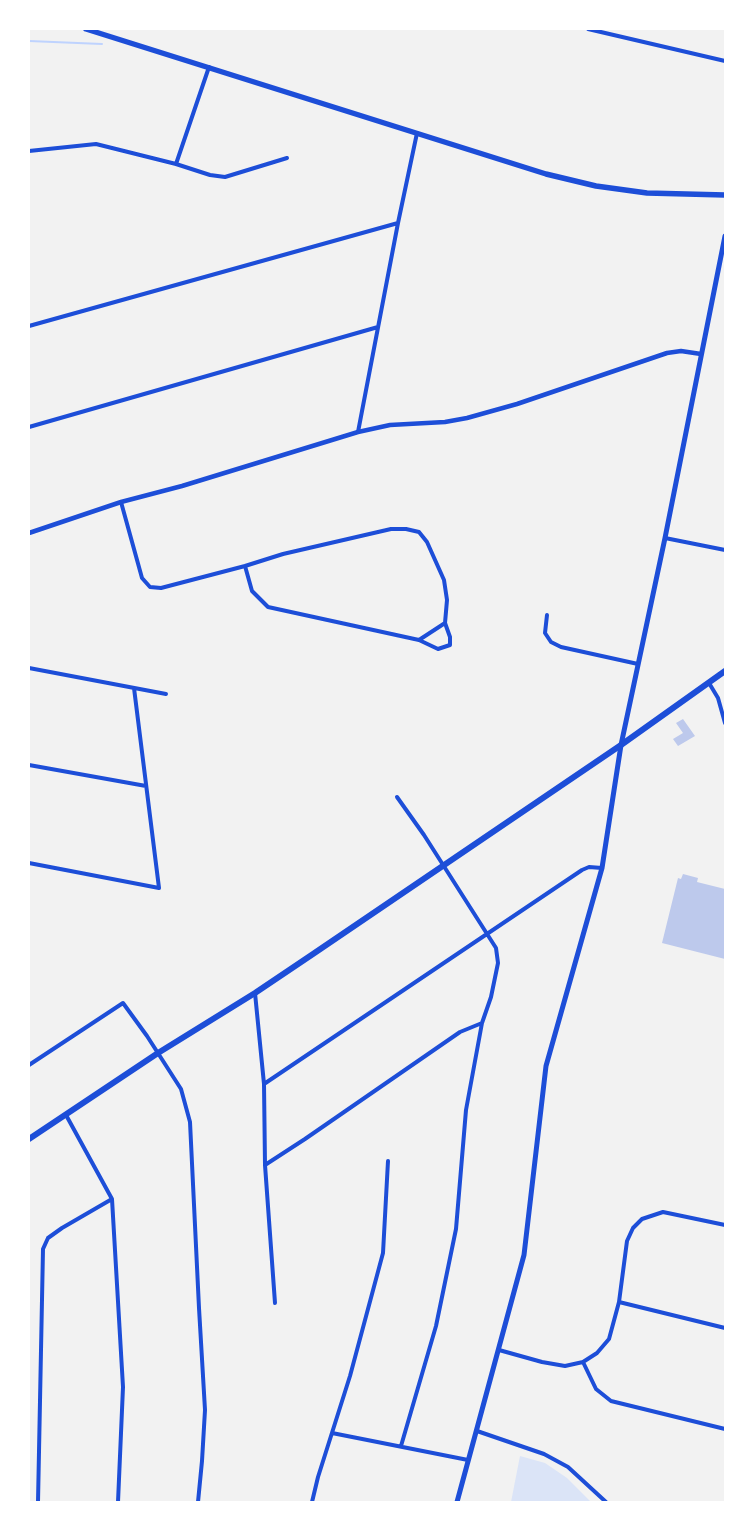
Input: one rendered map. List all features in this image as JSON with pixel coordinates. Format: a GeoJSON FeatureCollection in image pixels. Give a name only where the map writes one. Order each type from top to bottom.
{"type":"FeatureCollection","features":[{"type":"Feature","properties":{"kind":"highway"},"geometry":{"type":"LineString","coordinates":[[29,1139],[158,1053],[255,993],[621,745],[725,671]]}},
{"type":"Feature","properties":{"kind":"main road"},"geometry":{"type":"LineString","coordinates":[[86,29],[546,174],[596,186],[647,193],[725,195]]}},
{"type":"Feature","properties":{"kind":"main road"},"geometry":{"type":"LineString","coordinates":[[457,1502],[521,1271],[527,1238],[546,1066],[602,868],[621,745],[665,538],[725,236]]}},
{"type":"Feature","properties":{"kind":"street"},"geometry":{"type":"LineString","coordinates":[[588,29],[725,61]]}},
{"type":"Feature","properties":{"kind":"street"},"geometry":{"type":"LineString","coordinates":[[176,164],[208,68]]}},
{"type":"Feature","properties":{"kind":"street"},"geometry":{"type":"LineString","coordinates":[[358,432],[417,133]]}},
{"type":"Feature","properties":{"kind":"street"},"geometry":{"type":"LineString","coordinates":[[29,151],[96,144],[176,164],[210,175],[225,177],[288,158]]}},
{"type":"Feature","properties":{"kind":"street"},"geometry":{"type":"LineString","coordinates":[[29,326],[398,223]]}},
{"type":"Feature","properties":{"kind":"street"},"geometry":{"type":"LineString","coordinates":[[29,427],[378,327]]}},
{"type":"Feature","properties":{"kind":"street"},"geometry":{"type":"LineString","coordinates":[[29,532],[121,502],[182,486],[358,432],[390,425],[445,422],[466,418],[517,404],[667,353],[681,350],[701,354]]}},
{"type":"Feature","properties":{"kind":"street"},"geometry":{"type":"LineString","coordinates":[[121,502],[142,578],[150,587],[161,588],[283,554],[391,529],[406,529],[419,532],[427,542],[444,580],[447,600],[445,623],[450,637],[450,645],[438,649],[419,640],[268,607],[252,591],[245,566]]}},
{"type":"Feature","properties":{"kind":"street"},"geometry":{"type":"LineString","coordinates":[[665,538],[725,550]]}},
{"type":"Feature","properties":{"kind":"street"},"geometry":{"type":"LineString","coordinates":[[547,615],[545,633],[551,642],[560,647],[638,664]]}},
{"type":"Feature","properties":{"kind":"street"},"geometry":{"type":"LineString","coordinates":[[419,640],[445,623]]}},
{"type":"Feature","properties":{"kind":"street"},"geometry":{"type":"LineString","coordinates":[[29,668],[166,694]]}},
{"type":"Feature","properties":{"kind":"street"},"geometry":{"type":"LineString","coordinates":[[708,683],[718,698],[725,723]]}},
{"type":"Feature","properties":{"kind":"street"},"geometry":{"type":"LineString","coordinates":[[29,862],[159,888],[134,688]]}},
{"type":"Feature","properties":{"kind":"street"},"geometry":{"type":"LineString","coordinates":[[29,765],[146,786]]}},
{"type":"Feature","properties":{"kind":"street"},"geometry":{"type":"LineString","coordinates":[[397,797],[443,864],[496,948],[498,963],[492,996],[482,1023],[466,1110],[456,1229],[436,1326],[401,1446]]}},
{"type":"Feature","properties":{"kind":"street"},"geometry":{"type":"LineString","coordinates":[[264,1084],[582,870],[589,867],[602,868]]}},
{"type":"Feature","properties":{"kind":"street"},"geometry":{"type":"LineString","coordinates":[[255,993],[264,1084],[265,1165],[275,1303]]}},
{"type":"Feature","properties":{"kind":"street"},"geometry":{"type":"LineString","coordinates":[[29,1065],[123,1003],[181,1089],[190,1122],[205,1410],[198,1502]]}},
{"type":"Feature","properties":{"kind":"street"},"geometry":{"type":"LineString","coordinates":[[265,1165],[460,1032],[482,1023]]}},
{"type":"Feature","properties":{"kind":"street"},"geometry":{"type":"LineString","coordinates":[[66,1115],[112,1199],[123,1387],[118,1502]]}},
{"type":"Feature","properties":{"kind":"street"},"geometry":{"type":"LineString","coordinates":[[312,1502],[350,1376],[383,1253],[388,1161]]}},
{"type":"Feature","properties":{"kind":"street"},"geometry":{"type":"LineString","coordinates":[[38,1502],[43,1249],[48,1238],[112,1199]]}},
{"type":"Feature","properties":{"kind":"street"},"geometry":{"type":"LineString","coordinates":[[498,1350],[565,1366],[583,1362],[597,1353],[609,1339],[619,1302],[627,1241],[634,1228],[642,1219],[664,1212],[725,1225]]}},
{"type":"Feature","properties":{"kind":"street"},"geometry":{"type":"LineString","coordinates":[[619,1302],[725,1328]]}},
{"type":"Feature","properties":{"kind":"street"},"geometry":{"type":"LineString","coordinates":[[583,1362],[596,1389],[611,1401],[725,1429]]}},
{"type":"Feature","properties":{"kind":"street"},"geometry":{"type":"LineString","coordinates":[[477,1431],[544,1454],[568,1468],[606,1502]]}},
{"type":"Feature","properties":{"kind":"street"},"geometry":{"type":"LineString","coordinates":[[332,1433],[468,1460]]}},
{"type":"Feature","properties":{"kind":"shaded area"},"geometry":{"type":"Polygon","coordinates":[[[520,1456],[545,1463],[567,1478],[591,1502],[511,1502],[520,1456]]]}},
{"type":"Feature","properties":{"kind":"building"},"geometry":{"type":"Polygon","coordinates":[[[683,719],[695,736],[678,746],[673,739],[683,733],[676,723],[683,719]]]}},
{"type":"Feature","properties":{"kind":"building"},"geometry":{"type":"Polygon","coordinates":[[[683,874],[698,878],[697,882],[725,889],[725,959],[662,943],[678,878],[681,879],[683,874]]]}},
{"type":"Feature","properties":{"kind":"waterway"},"geometry":{"type":"LineString","coordinates":[[140,29],[221,29]]}},
{"type":"Feature","properties":{"kind":"waterway"},"geometry":{"type":"LineString","coordinates":[[29,41],[102,44]]}}]}
